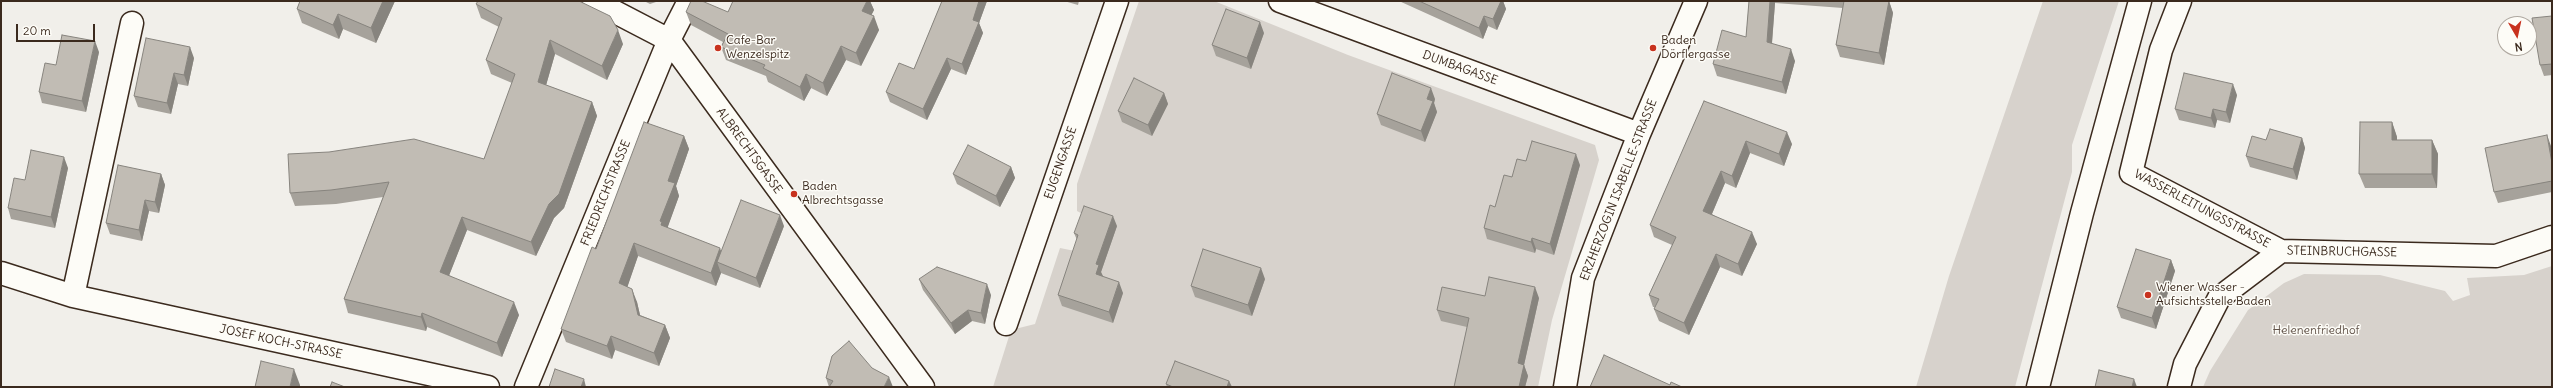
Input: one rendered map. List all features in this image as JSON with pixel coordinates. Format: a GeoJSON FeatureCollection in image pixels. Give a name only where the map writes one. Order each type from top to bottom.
{"type":"FeatureCollection","features":[{"type":"Feature","properties":{"kind":"street","name":"ALBRECHTSGASSE"},"geometry":{"type":"LineString","coordinates":[[594,1],[670,40],[923,387]]}},
{"type":"Feature","properties":{"kind":"street","name":"FRIEDRICHSTRASSE"},"geometry":{"type":"LineString","coordinates":[[526,387],[670,40],[689,1]]}},
{"type":"Feature","properties":{"kind":"street","name":"EUGENGASSE"},"geometry":{"type":"LineString","coordinates":[[1006,324],[1117,1]]}},
{"type":"Feature","properties":{"kind":"street","name":"DUMBAGASSE"},"geometry":{"type":"LineString","coordinates":[[1280,1],[1639,134]]}},
{"type":"Feature","properties":{"kind":"street","name":"ERZHERZOGIN ISABELLE-STRASSE"},"geometry":{"type":"LineString","coordinates":[[1565,387],[1583,278],[1639,134],[1696,1]]}},
{"type":"Feature","properties":{"kind":"street"},"geometry":{"type":"LineString","coordinates":[[2038,387],[2082,213],[2140,1]]}},
{"type":"Feature","properties":{"kind":"street","name":"WASSERLEITUNGSSTRASSE"},"geometry":{"type":"LineString","coordinates":[[2180,1],[2161,50],[2130,173],[2281,251]]}},
{"type":"Feature","properties":{"kind":"street"},"geometry":{"type":"LineString","coordinates":[[73,296],[132,22]]}},
{"type":"Feature","properties":{"kind":"street","name":"STEINBRUCHGASSE"},"geometry":{"type":"LineString","coordinates":[[2178,387],[2185,364],[2219,298],[2281,251],[2496,256],[2552,237]]}},
{"type":"Feature","properties":{"kind":"street","name":"JOSEF KOCH-STRASSE"},"geometry":{"type":"LineString","coordinates":[[1,273],[73,296],[488,387]]}},
{"type":"Feature","properties":{"kind":"green space"},"geometry":{"type":"Polygon","coordinates":[[[1139,1],[1214,1],[1348,55],[1595,145],[1599,160],[1552,320],[1538,387],[993,387],[1011,330],[1035,324],[1060,248],[1075,251],[1088,217],[1077,211],[1077,184],[1139,1]]]}},
{"type":"Feature","properties":{"kind":"green space"},"geometry":{"type":"Polygon","coordinates":[[[2043,1],[2119,1],[2072,145],[2072,172],[2015,387],[1916,387],[1949,276],[2043,1]]]}},
{"type":"Feature","properties":{"kind":"green space","name":"Helenenfriedhof"},"geometry":{"type":"Polygon","coordinates":[[[2552,266],[2552,387],[2203,387],[2210,371],[2248,310],[2284,283],[2304,274],[2380,275],[2445,291],[2453,301],[2470,295],[2467,278],[2524,275],[2552,266]]]}},
{"type":"Feature","properties":{"kind":"building"},"geometry":{"type":"Polygon","coordinates":[[[300,1],[383,1],[371,28],[338,14],[333,25],[297,9],[300,1]]]}},
{"type":"Feature","properties":{"kind":"building"},"geometry":{"type":"Polygon","coordinates":[[[478,1],[579,1],[610,16],[618,30],[602,66],[550,40],[538,82],[592,102],[559,194],[549,204],[531,242],[462,217],[440,272],[514,302],[497,343],[422,313],[421,317],[344,299],[389,182],[331,190],[290,193],[288,154],[329,152],[414,139],[484,159],[515,74],[486,60],[502,18],[476,4],[478,1]]]}},
{"type":"Feature","properties":{"kind":"building"},"geometry":{"type":"Polygon","coordinates":[[[691,1],[702,1],[728,12],[733,1],[867,1],[862,11],[874,16],[856,53],[841,46],[823,83],[806,74],[800,87],[763,68],[765,65],[721,47],[728,34],[686,12],[691,1]]]}},
{"type":"Feature","properties":{"kind":"building"},"geometry":{"type":"Polygon","coordinates":[[[942,1],[979,1],[973,20],[979,22],[962,64],[947,58],[923,109],[886,92],[899,63],[914,69],[942,1]]]}},
{"type":"Feature","properties":{"kind":"building"},"geometry":{"type":"Polygon","coordinates":[[[1419,1],[1501,1],[1493,19],[1484,16],[1479,28],[1419,1]]]}},
{"type":"Feature","properties":{"kind":"building"},"geometry":{"type":"Polygon","coordinates":[[[1749,1],[1770,1],[1767,42],[1791,49],[1782,82],[1713,64],[1722,30],[1746,37],[1749,1]]]}},
{"type":"Feature","properties":{"kind":"building"},"geometry":{"type":"Polygon","coordinates":[[[1844,1],[1889,1],[1879,53],[1836,45],[1844,1]]]}},
{"type":"Feature","properties":{"kind":"building"},"geometry":{"type":"Polygon","coordinates":[[[1226,9],[1260,22],[1247,58],[1212,45],[1226,9]]]}},
{"type":"Feature","properties":{"kind":"building"},"geometry":{"type":"Polygon","coordinates":[[[2552,16],[2552,64],[2540,65],[2537,47],[2537,18],[2552,16]]]}},
{"type":"Feature","properties":{"kind":"building"},"geometry":{"type":"Polygon","coordinates":[[[62,35],[95,41],[82,101],[39,92],[45,63],[56,65],[62,35]]]}},
{"type":"Feature","properties":{"kind":"building"},"geometry":{"type":"Polygon","coordinates":[[[146,38],[190,47],[184,75],[174,73],[167,103],[134,96],[146,38]]]}},
{"type":"Feature","properties":{"kind":"building"},"geometry":{"type":"Polygon","coordinates":[[[1392,73],[1431,88],[1427,99],[1433,101],[1421,131],[1377,114],[1392,73]]]}},
{"type":"Feature","properties":{"kind":"building"},"geometry":{"type":"Polygon","coordinates":[[[2184,73],[2233,84],[2226,112],[2213,109],[2211,118],[2175,109],[2184,73]]]}},
{"type":"Feature","properties":{"kind":"building"},"geometry":{"type":"Polygon","coordinates":[[[1134,78],[1164,93],[1148,125],[1118,111],[1134,78]]]}},
{"type":"Feature","properties":{"kind":"building"},"geometry":{"type":"Polygon","coordinates":[[[1704,101],[1787,132],[1779,154],[1746,141],[1732,176],[1721,171],[1703,211],[1752,232],[1738,264],[1716,254],[1684,323],[1654,309],[1659,299],[1649,295],[1676,237],[1650,225],[1704,101]]]}},
{"type":"Feature","properties":{"kind":"building"},"geometry":{"type":"Polygon","coordinates":[[[644,122],[684,136],[668,181],[675,183],[660,221],[662,222],[661,225],[720,248],[711,273],[634,243],[619,283],[632,289],[638,315],[665,325],[654,353],[611,336],[607,346],[561,329],[592,247],[596,249],[644,122]]]}},
{"type":"Feature","properties":{"kind":"building"},"geometry":{"type":"Polygon","coordinates":[[[2360,122],[2392,122],[2392,140],[2432,140],[2432,174],[2359,174],[2360,122]]]}},
{"type":"Feature","properties":{"kind":"building"},"geometry":{"type":"Polygon","coordinates":[[[2270,129],[2302,138],[2293,169],[2246,156],[2252,136],[2266,140],[2270,129]]]}},
{"type":"Feature","properties":{"kind":"building"},"geometry":{"type":"Polygon","coordinates":[[[2547,135],[2552,163],[2552,181],[2494,192],[2485,148],[2547,135]]]}},
{"type":"Feature","properties":{"kind":"building"},"geometry":{"type":"Polygon","coordinates":[[[1532,141],[1576,154],[1550,244],[1532,238],[1531,242],[1484,228],[1490,205],[1495,207],[1504,175],[1512,177],[1517,159],[1526,161],[1532,141]]]}},
{"type":"Feature","properties":{"kind":"building"},"geometry":{"type":"Polygon","coordinates":[[[968,145],[1011,167],[996,196],[953,174],[968,145]]]}},
{"type":"Feature","properties":{"kind":"building"},"geometry":{"type":"Polygon","coordinates":[[[31,150],[64,157],[51,217],[8,208],[14,178],[25,180],[31,150]]]}},
{"type":"Feature","properties":{"kind":"building"},"geometry":{"type":"Polygon","coordinates":[[[118,165],[161,174],[155,202],[145,200],[139,230],[106,223],[118,165]]]}},
{"type":"Feature","properties":{"kind":"building"},"geometry":{"type":"Polygon","coordinates":[[[741,200],[780,215],[756,278],[717,262],[741,200]]]}},
{"type":"Feature","properties":{"kind":"building"},"geometry":{"type":"Polygon","coordinates":[[[1084,206],[1113,216],[1096,264],[1099,265],[1096,274],[1119,282],[1109,312],[1058,295],[1078,235],[1074,233],[1084,206]]]}},
{"type":"Feature","properties":{"kind":"building"},"geometry":{"type":"Polygon","coordinates":[[[1203,249],[1261,268],[1248,305],[1191,286],[1203,249]]]}},
{"type":"Feature","properties":{"kind":"building","name":"Wiener Wasser - Aufsichtsstelle Baden"},"geometry":{"type":"Polygon","coordinates":[[[2136,249],[2171,260],[2152,318],[2117,307],[2136,249]]]}},
{"type":"Feature","properties":{"kind":"building"},"geometry":{"type":"Polygon","coordinates":[[[937,267],[987,284],[981,313],[968,310],[951,323],[919,279],[937,267]]]}},
{"type":"Feature","properties":{"kind":"building"},"geometry":{"type":"Polygon","coordinates":[[[1489,277],[1535,287],[1518,363],[1524,365],[1519,387],[1454,387],[1469,318],[1437,310],[1442,287],[1485,296],[1489,277]]]}},
{"type":"Feature","properties":{"kind":"building"},"geometry":{"type":"Polygon","coordinates":[[[849,341],[872,368],[889,377],[884,387],[829,387],[833,381],[826,378],[832,356],[849,341]]]}},
{"type":"Feature","properties":{"kind":"building"},"geometry":{"type":"Polygon","coordinates":[[[1604,355],[1670,385],[1671,382],[1682,387],[1590,387],[1604,355]]]}},
{"type":"Feature","properties":{"kind":"building"},"geometry":{"type":"Polygon","coordinates":[[[261,361],[294,369],[290,387],[255,387],[261,361]]]}},
{"type":"Feature","properties":{"kind":"building"},"geometry":{"type":"Polygon","coordinates":[[[1175,361],[1229,381],[1227,387],[1173,387],[1166,384],[1175,361]]]}},
{"type":"Feature","properties":{"kind":"building"},"geometry":{"type":"Polygon","coordinates":[[[555,369],[584,379],[581,387],[549,387],[555,369]]]}},
{"type":"Feature","properties":{"kind":"building"},"geometry":{"type":"Polygon","coordinates":[[[2099,370],[2134,379],[2132,387],[2095,387],[2099,370]]]}},
{"type":"Feature","properties":{"kind":"building"},"geometry":{"type":"Polygon","coordinates":[[[332,382],[345,387],[330,387],[332,382]]]}},
{"type":"Feature","properties":{"kind":"place","name":"Cafe-Bar Wenzelspitz"},"geometry":{"type":"Point","coordinates":[718,48]}},
{"type":"Feature","properties":{"kind":"place","name":"Baden Dörflergasse"},"geometry":{"type":"Point","coordinates":[1653,48]}},
{"type":"Feature","properties":{"kind":"place","name":"Baden Albrechtsgasse"},"geometry":{"type":"Point","coordinates":[794,194]}},
{"type":"Feature","properties":{"kind":"place","name":"Wiener Wasser - Aufsichtsstelle Baden"},"geometry":{"type":"Point","coordinates":[2148,295]}}]}
